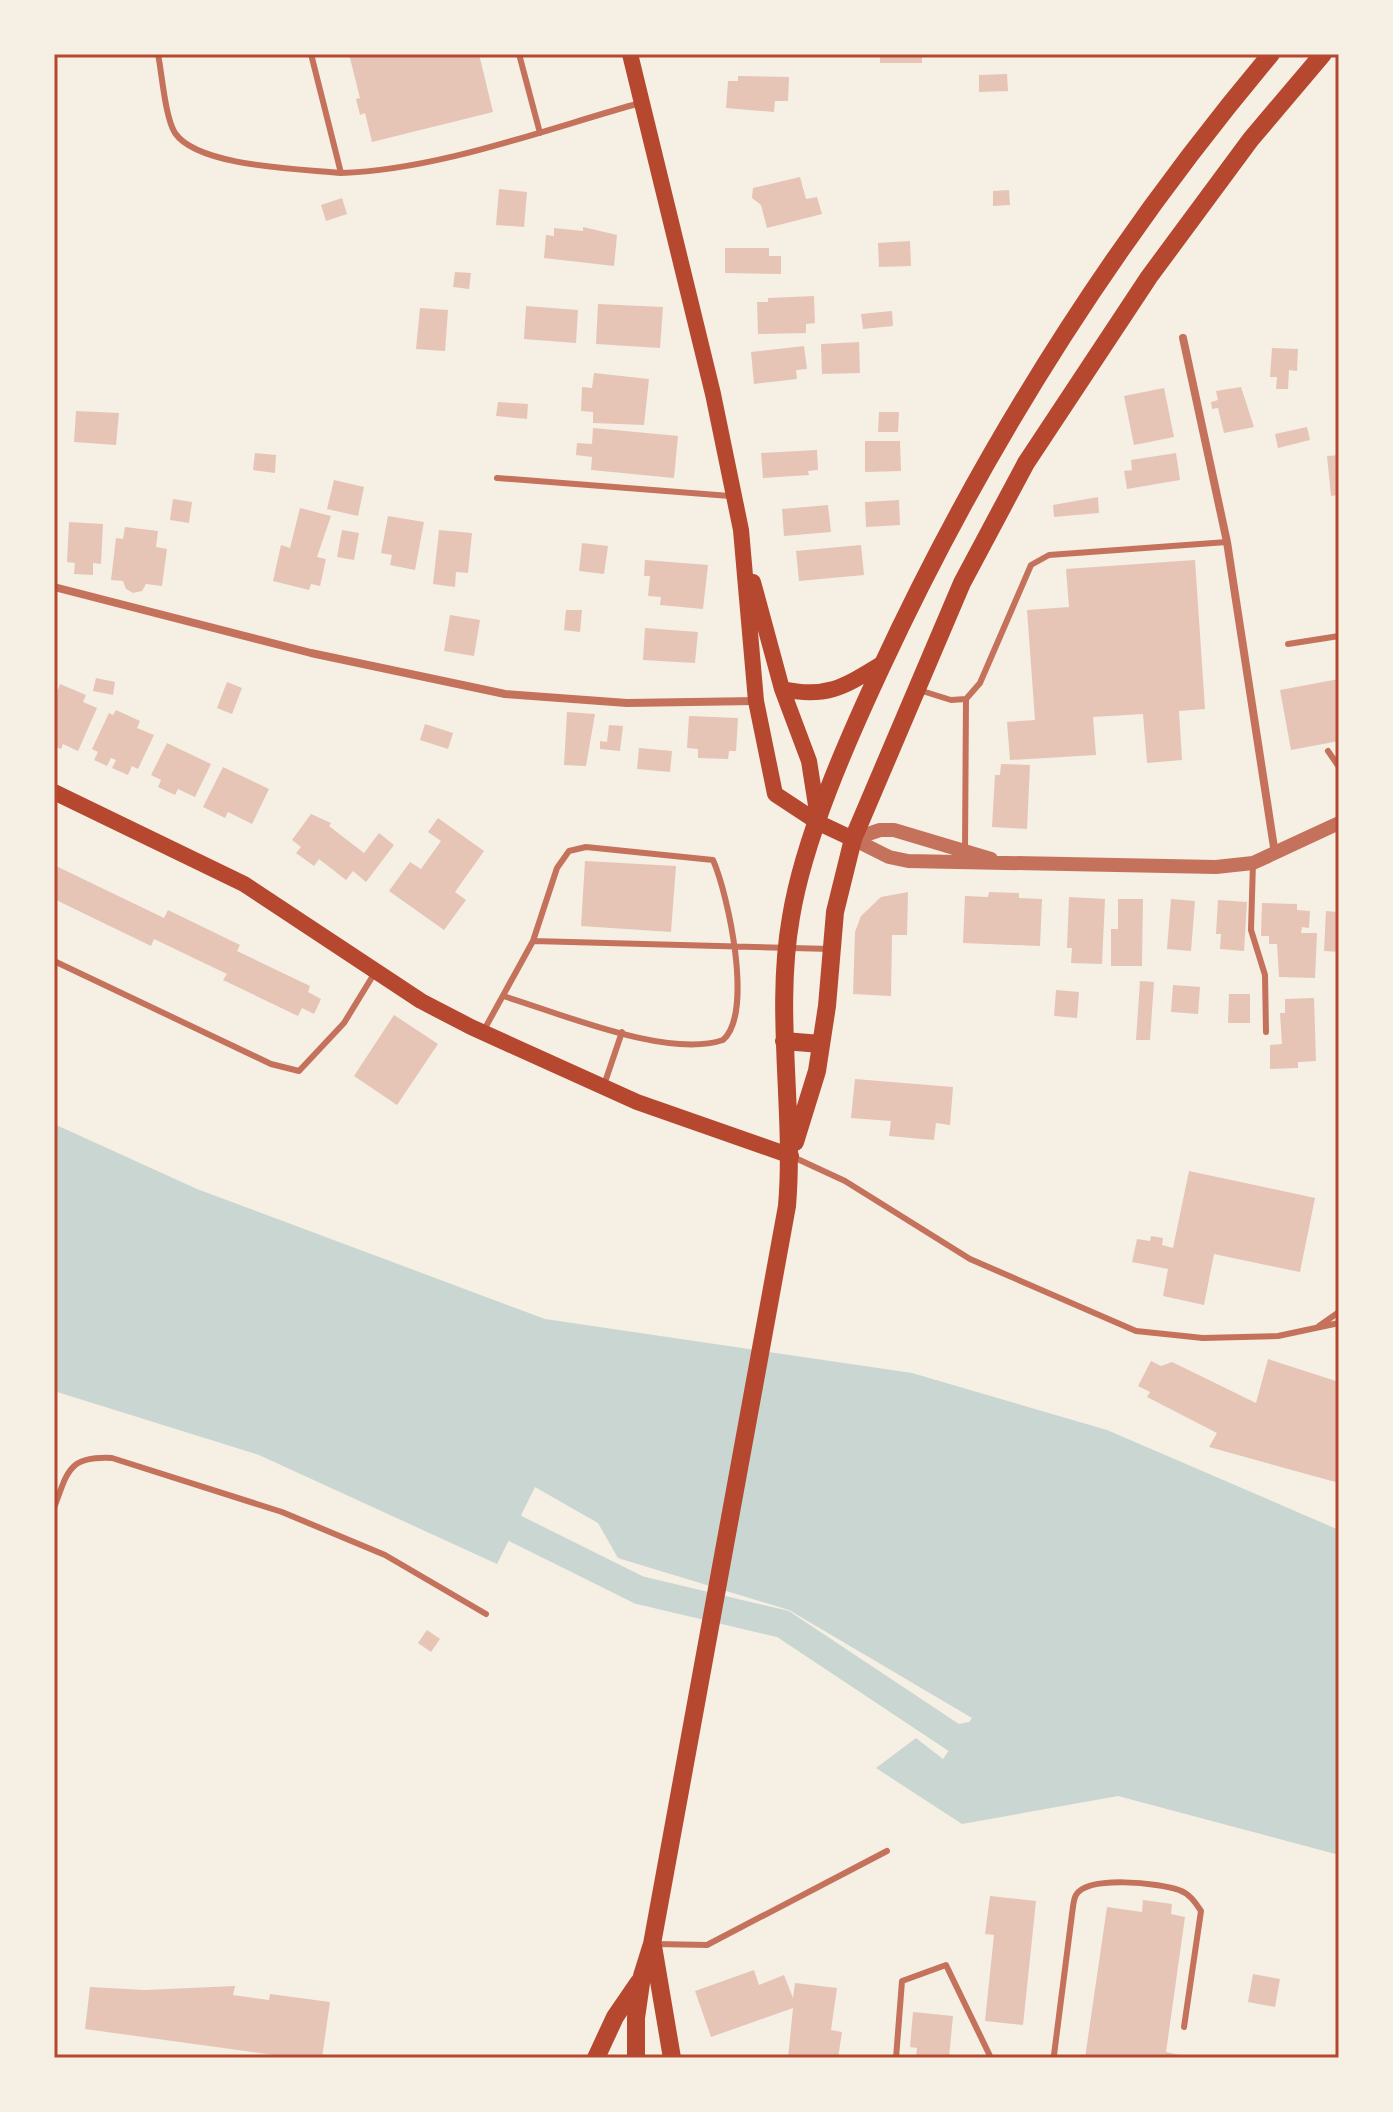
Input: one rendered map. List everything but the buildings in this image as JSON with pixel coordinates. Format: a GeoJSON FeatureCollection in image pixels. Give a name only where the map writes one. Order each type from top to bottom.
{"type":"FeatureCollection","features":[{"type":"Feature","properties":{"kind":"main road"},"geometry":{"type":"LineString","coordinates":[[630,54],[734,496],[742,542],[756,701],[775,794],[819,823],[853,839]]}},
{"type":"Feature","properties":{"kind":"main road"},"geometry":{"type":"LineString","coordinates":[[636,2058],[636,2018],[642,1976],[652,1944],[679,1783],[787,1206],[791,1156],[784,1041],[786,949],[804,859],[855,723],[956,515],[1053,349],[1162,191],[1271,54]]}},
{"type":"Feature","properties":{"kind":"main road"},"geometry":{"type":"LineString","coordinates":[[791,1156],[821,1044],[835,912],[853,839],[915,689],[992,523],[1062,405],[1199,207],[1323,54]]}},
{"type":"Feature","properties":{"kind":"main road"},"geometry":{"type":"LineString","coordinates":[[742,542],[782,689],[809,761],[819,823]]}},
{"type":"Feature","properties":{"kind":"main road"},"geometry":{"type":"LineString","coordinates":[[782,689],[799,693],[834,692],[883,663]]}},
{"type":"Feature","properties":{"kind":"main road"},"geometry":{"type":"LineString","coordinates":[[54,792],[244,884],[421,1001],[482,1033],[603,1088],[791,1156]]}},
{"type":"Feature","properties":{"kind":"main road"},"geometry":{"type":"LineString","coordinates":[[784,1041],[821,1044]]}},
{"type":"Feature","properties":{"kind":"main road"},"geometry":{"type":"LineString","coordinates":[[652,1944],[672,2058]]}},
{"type":"Feature","properties":{"kind":"main road"},"geometry":{"type":"LineString","coordinates":[[596,2058],[615,2017],[642,1976]]}},
{"type":"Feature","properties":{"kind":"street"},"geometry":{"type":"LineString","coordinates":[[1183,338],[1227,542],[1275,854]]}},
{"type":"Feature","properties":{"kind":"street"},"geometry":{"type":"LineString","coordinates":[[54,587],[311,653],[505,694],[627,703],[756,701]]}},
{"type":"Feature","properties":{"kind":"street"},"geometry":{"type":"LineString","coordinates":[[853,839],[889,857],[965,857],[1006,863],[1216,867],[1253,863],[1339,823]]}},
{"type":"Feature","properties":{"kind":"street"},"geometry":{"type":"LineString","coordinates":[[853,839],[880,830],[894,830],[965,857]]}},
{"type":"Feature","properties":{"kind":"lane"},"geometry":{"type":"LineString","coordinates":[[158,54],[173,130],[185,144],[237,161],[341,173],[376,172],[540,133],[642,103]]}},
{"type":"Feature","properties":{"kind":"lane"},"geometry":{"type":"LineString","coordinates":[[311,54],[341,173]]}},
{"type":"Feature","properties":{"kind":"lane"},"geometry":{"type":"LineString","coordinates":[[519,54],[540,133]]}},
{"type":"Feature","properties":{"kind":"lane"},"geometry":{"type":"LineString","coordinates":[[497,478],[734,496]]}},
{"type":"Feature","properties":{"kind":"lane"},"geometry":{"type":"LineString","coordinates":[[965,857],[966,699],[980,683],[1031,565],[1049,555],[1227,542]]}},
{"type":"Feature","properties":{"kind":"lane"},"geometry":{"type":"LineString","coordinates":[[1288,644],[1339,636]]}},
{"type":"Feature","properties":{"kind":"lane"},"geometry":{"type":"LineString","coordinates":[[915,689],[951,700],[966,699]]}},
{"type":"Feature","properties":{"kind":"lane"},"geometry":{"type":"LineString","coordinates":[[1328,751],[1339,767]]}},
{"type":"Feature","properties":{"kind":"lane"},"geometry":{"type":"LineString","coordinates":[[482,1033],[533,941],[563,857],[569,851],[586,847],[713,860],[734,947],[738,993],[734,1022],[723,1040],[701,1046],[672,1047],[503,996]]}},
{"type":"Feature","properties":{"kind":"lane"},"geometry":{"type":"LineString","coordinates":[[1253,863],[1251,930],[1265,975],[1266,1032]]}},
{"type":"Feature","properties":{"kind":"lane"},"geometry":{"type":"LineString","coordinates":[[533,941],[831,949]]}},
{"type":"Feature","properties":{"kind":"lane"},"geometry":{"type":"LineString","coordinates":[[54,961],[271,1064],[299,1071],[344,1023],[377,970]]}},
{"type":"Feature","properties":{"kind":"lane"},"geometry":{"type":"LineString","coordinates":[[603,1088],[622,1032]]}},
{"type":"Feature","properties":{"kind":"lane"},"geometry":{"type":"LineString","coordinates":[[791,1156],[845,1181],[970,1259],[1136,1331],[1203,1338],[1278,1336],[1339,1323]]}},
{"type":"Feature","properties":{"kind":"lane"},"geometry":{"type":"LineString","coordinates":[[1316,1328],[1339,1312]]}},
{"type":"Feature","properties":{"kind":"lane"},"geometry":{"type":"LineString","coordinates":[[54,1508],[69,1468],[86,1457],[112,1458],[282,1512],[385,1555],[486,1614]]}},
{"type":"Feature","properties":{"kind":"lane"},"geometry":{"type":"LineString","coordinates":[[652,1944],[707,1945],[887,1851]]}},
{"type":"Feature","properties":{"kind":"lane"},"geometry":{"type":"LineString","coordinates":[[1054,2055],[1072,1914],[1076,1895],[1089,1885],[1109,1881],[1178,1889],[1192,1897],[1201,1911],[1184,2027]]}},
{"type":"Feature","properties":{"kind":"lane"},"geometry":{"type":"LineString","coordinates":[[896,2058],[902,1981],[946,1965],[991,2058]]}},
{"type":"Feature","properties":{"kind":"shaded area"},"geometry":{"type":"Polygon","coordinates":[[[54,1124],[197,1189],[545,1319],[912,1373],[1107,1430],[1339,1530],[1339,1855],[1118,1796],[962,1824],[876,1768],[916,1738],[943,1759],[972,1718],[789,1610],[618,1558],[598,1523],[535,1487],[497,1564],[259,1455],[54,1391],[54,1124]]]}},
{"type":"Feature","properties":{"kind":"waterway"},"geometry":{"type":"LineString","coordinates":[[482,1512],[639,1590],[783,1624],[956,1739],[994,1731]]}}]}
